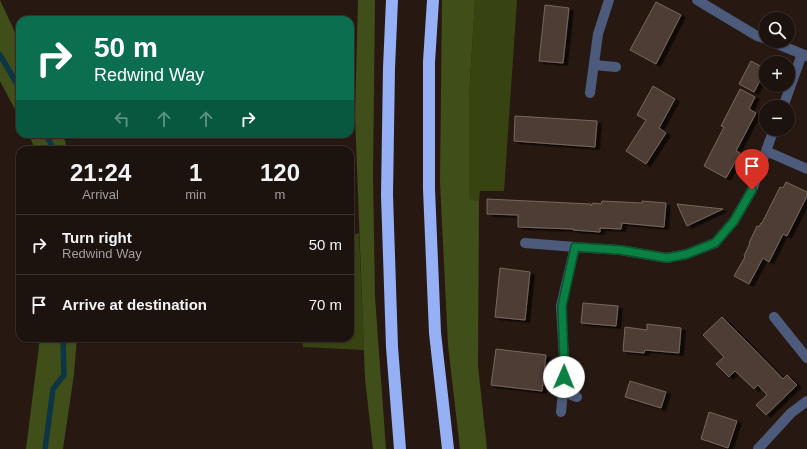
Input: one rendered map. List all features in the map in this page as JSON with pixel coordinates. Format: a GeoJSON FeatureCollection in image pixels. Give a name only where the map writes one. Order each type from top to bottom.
{"type":"FeatureCollection","features":[{"type":"Feature","properties":{"kind":"highway"},"geometry":{"type":"LineString","coordinates":[[392,0],[389,68],[387,195],[392,347],[400,449]]}},
{"type":"Feature","properties":{"kind":"highway"},"geometry":{"type":"LineString","coordinates":[[433,0],[429,62],[429,189],[435,333],[448,449]]}},
{"type":"Feature","properties":{"kind":"street"},"geometry":{"type":"LineString","coordinates":[[590,93],[598,34],[609,0]]}},
{"type":"Feature","properties":{"kind":"street"},"geometry":{"type":"LineString","coordinates":[[697,0],[712,4],[759,37]]}},
{"type":"Feature","properties":{"kind":"street"},"geometry":{"type":"LineString","coordinates":[[786,100],[805,55],[788,48]]}},
{"type":"Feature","properties":{"kind":"street"},"geometry":{"type":"LineString","coordinates":[[594,65],[616,67]]}},
{"type":"Feature","properties":{"kind":"street"},"geometry":{"type":"LineString","coordinates":[[525,243],[620,250],[667,258],[687,254],[715,243],[734,221],[752,190],[771,136]]}},
{"type":"Feature","properties":{"kind":"street"},"geometry":{"type":"LineString","coordinates":[[766,151],[807,169]]}},
{"type":"Feature","properties":{"kind":"street"},"geometry":{"type":"LineString","coordinates":[[561,412],[564,361],[562,306],[575,247]]}},
{"type":"Feature","properties":{"kind":"street"},"geometry":{"type":"LineString","coordinates":[[774,317],[807,358]]}},
{"type":"Feature","properties":{"kind":"street"},"geometry":{"type":"LineString","coordinates":[[563,392],[577,397]]}},
{"type":"Feature","properties":{"kind":"street"},"geometry":{"type":"LineString","coordinates":[[760,448],[791,413],[807,401]]}},
{"type":"Feature","properties":{"kind":"green space"},"geometry":{"type":"Polygon","coordinates":[[[0,0],[16,34],[16,111],[0,81],[0,0]]]}},
{"type":"Feature","properties":{"kind":"green space"},"geometry":{"type":"Polygon","coordinates":[[[358,0],[375,0],[373,175],[375,297],[386,449],[373,449],[365,379],[355,115],[358,0]]]}},
{"type":"Feature","properties":{"kind":"green space"},"geometry":{"type":"Polygon","coordinates":[[[442,0],[475,0],[469,98],[469,199],[479,201],[478,366],[487,449],[460,449],[448,345],[440,182],[442,0]]]}},
{"type":"Feature","properties":{"kind":"green space"},"geometry":{"type":"Polygon","coordinates":[[[475,0],[517,0],[504,191],[480,191],[479,201],[469,200],[469,98],[475,0]]]}},
{"type":"Feature","properties":{"kind":"green space"},"geometry":{"type":"Polygon","coordinates":[[[30,138],[64,138],[66,146],[34,146],[30,138]]]}},
{"type":"Feature","properties":{"kind":"green space"},"geometry":{"type":"Polygon","coordinates":[[[359,233],[364,350],[303,347],[302,342],[354,342],[354,235],[359,233]]]}},
{"type":"Feature","properties":{"kind":"green space"},"geometry":{"type":"Polygon","coordinates":[[[39,342],[77,342],[74,374],[63,449],[26,449],[39,342]]]}},
{"type":"Feature","properties":{"kind":"building"},"geometry":{"type":"Polygon","coordinates":[[[656,2],[681,15],[656,64],[630,50],[656,2]]]}},
{"type":"Feature","properties":{"kind":"building"},"geometry":{"type":"Polygon","coordinates":[[[545,5],[569,8],[563,63],[539,61],[545,5]]]}},
{"type":"Feature","properties":{"kind":"building"},"geometry":{"type":"Polygon","coordinates":[[[751,61],[759,65],[759,82],[754,92],[739,84],[751,61]]]}},
{"type":"Feature","properties":{"kind":"building"},"geometry":{"type":"Polygon","coordinates":[[[653,86],[675,99],[659,128],[666,133],[646,164],[626,151],[646,120],[637,115],[653,86]]]}},
{"type":"Feature","properties":{"kind":"building"},"geometry":{"type":"Polygon","coordinates":[[[740,89],[755,97],[749,109],[756,113],[736,151],[740,153],[726,178],[704,166],[724,127],[721,126],[740,89]]]}},
{"type":"Feature","properties":{"kind":"building"},"geometry":{"type":"Polygon","coordinates":[[[515,116],[597,121],[595,147],[514,141],[515,116]]]}},
{"type":"Feature","properties":{"kind":"building"},"geometry":{"type":"Polygon","coordinates":[[[786,182],[807,192],[807,196],[787,236],[783,234],[769,262],[763,258],[749,284],[734,276],[745,257],[744,256],[749,243],[757,226],[759,227],[762,223],[780,187],[783,188],[786,182]]]}},
{"type":"Feature","properties":{"kind":"building"},"geometry":{"type":"Polygon","coordinates":[[[487,199],[591,204],[591,206],[593,203],[601,204],[602,201],[642,203],[642,201],[666,203],[664,227],[622,223],[621,229],[600,228],[600,232],[573,229],[518,227],[518,215],[487,214],[487,199]]]}},
{"type":"Feature","properties":{"kind":"building"},"geometry":{"type":"Polygon","coordinates":[[[677,204],[723,209],[687,226],[677,204]]]}},
{"type":"Feature","properties":{"kind":"building"},"geometry":{"type":"Polygon","coordinates":[[[500,268],[530,272],[525,320],[495,317],[500,268]]]}},
{"type":"Feature","properties":{"kind":"building"},"geometry":{"type":"Polygon","coordinates":[[[583,303],[618,306],[616,326],[581,323],[583,303]]]}},
{"type":"Feature","properties":{"kind":"building"},"geometry":{"type":"Polygon","coordinates":[[[722,317],[783,379],[787,375],[797,385],[766,415],[756,405],[767,395],[758,385],[754,389],[735,371],[729,377],[716,364],[724,357],[703,335],[722,317]]]}},
{"type":"Feature","properties":{"kind":"building"},"geometry":{"type":"Polygon","coordinates":[[[647,324],[681,328],[679,353],[645,350],[644,353],[623,351],[625,327],[647,330],[647,324]]]}},
{"type":"Feature","properties":{"kind":"building"},"geometry":{"type":"Polygon","coordinates":[[[496,349],[546,355],[542,391],[491,385],[496,349]]]}},
{"type":"Feature","properties":{"kind":"building"},"geometry":{"type":"Polygon","coordinates":[[[630,381],[666,392],[661,408],[625,397],[630,381]]]}},
{"type":"Feature","properties":{"kind":"building"},"geometry":{"type":"Polygon","coordinates":[[[709,412],[737,421],[728,448],[701,439],[709,412]]]}},
{"type":"Feature","properties":{"kind":"waterway"},"geometry":{"type":"LineString","coordinates":[[0,55],[16,82]]}},
{"type":"Feature","properties":{"kind":"waterway"},"geometry":{"type":"LineString","coordinates":[[48,138],[52,146]]}},
{"type":"Feature","properties":{"kind":"waterway"},"geometry":{"type":"LineString","coordinates":[[45,449],[53,389],[64,375],[63,342]]}},
{"type":"Feature","properties":{"kind":"route"},"geometry":{"type":"LineString","coordinates":[[564,377],[562,306],[575,247],[620,250],[667,258],[687,254],[715,243],[734,221],[752,190]]}}]}
